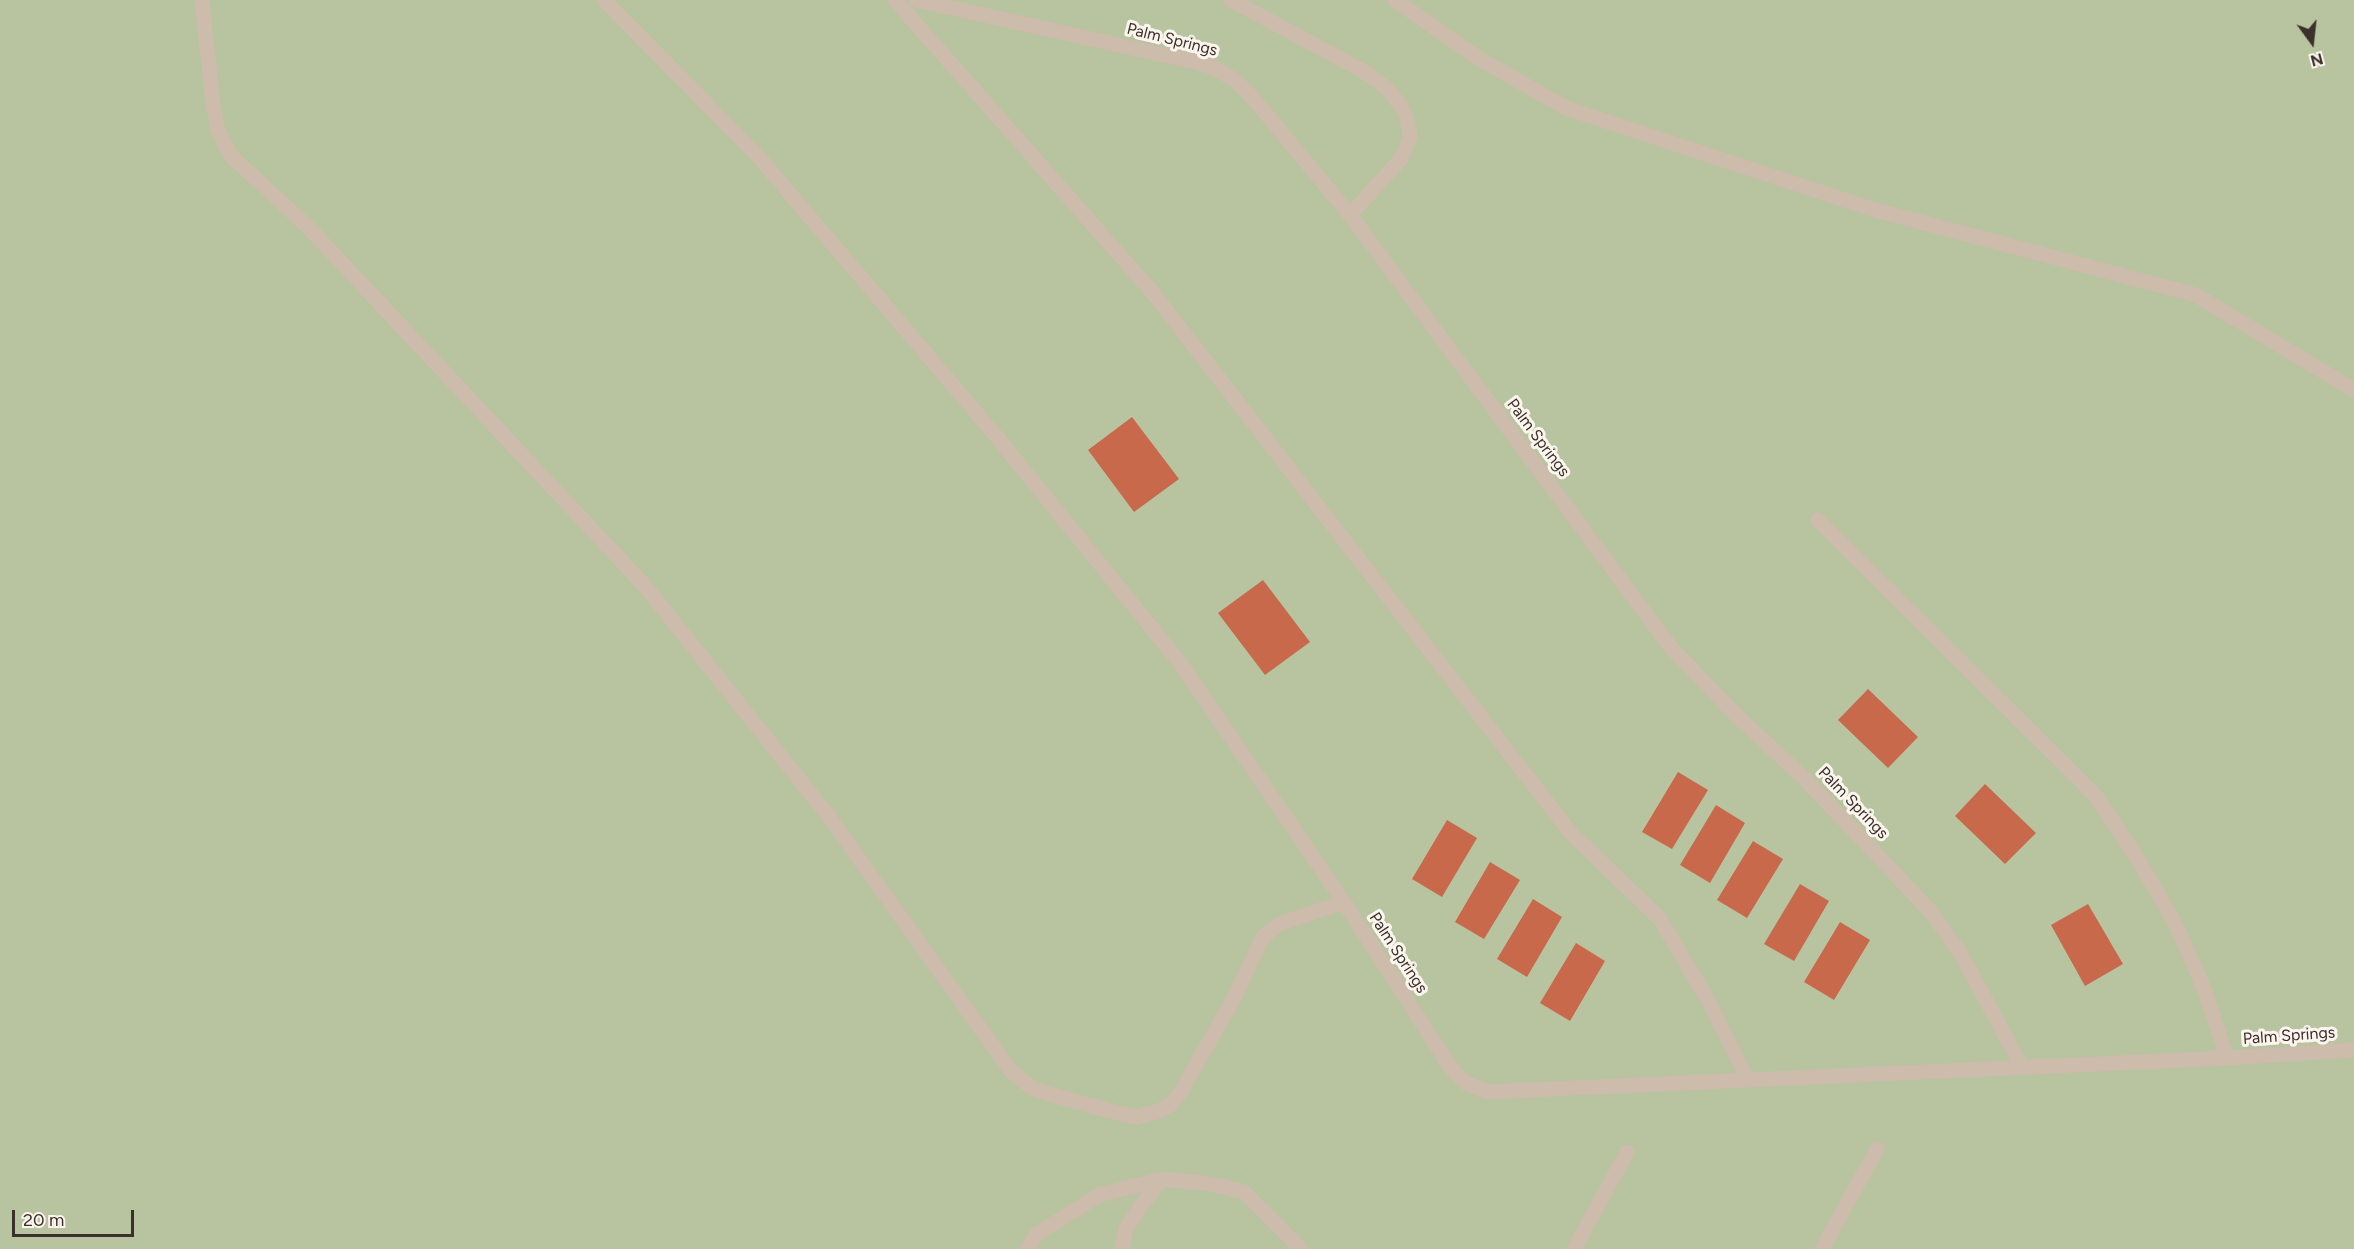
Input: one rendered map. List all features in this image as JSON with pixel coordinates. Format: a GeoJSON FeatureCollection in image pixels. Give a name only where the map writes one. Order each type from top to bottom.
{"type":"FeatureCollection","features":[{"type":"Feature","properties":{"kind":"street"},"geometry":{"type":"LineString","coordinates":[[202,0],[213,105],[222,143],[230,155],[308,226],[645,586],[830,818],[1010,1070],[1022,1080],[1034,1089],[1125,1115],[1137,1117],[1159,1111],[1170,1105],[1179,1095],[1234,998],[1263,937],[1279,924],[1344,902]]}},
{"type":"Feature","properties":{"kind":"street","name":"Palm Springs"},"geometry":{"type":"LineString","coordinates":[[604,0],[757,155],[998,437],[1180,663],[1344,902],[1455,1073],[1476,1089],[1499,1092],[2354,1050]]}},
{"type":"Feature","properties":{"kind":"street"},"geometry":{"type":"LineString","coordinates":[[896,0],[1153,293],[1570,832],[1660,919],[1708,1000],[1748,1080]]}},
{"type":"Feature","properties":{"kind":"street","name":"Palm Springs"},"geometry":{"type":"LineString","coordinates":[[916,0],[1212,67],[1226,73],[1253,98],[1350,215],[1672,649],[1738,717],[1805,779],[1932,913],[1962,956],[2022,1067]]}},
{"type":"Feature","properties":{"kind":"street"},"geometry":{"type":"LineString","coordinates":[[1231,0],[1363,71],[1387,88],[1402,109],[1408,123],[1410,137],[1401,159],[1350,215]]}},
{"type":"Feature","properties":{"kind":"street"},"geometry":{"type":"LineString","coordinates":[[1396,0],[1478,58],[1566,108],[1875,210],[2196,295],[2354,390]]}},
{"type":"Feature","properties":{"kind":"street","name":"Palm Springs"},"geometry":{"type":"LineString","coordinates":[[1818,520],[2096,796],[2139,861],[2175,925],[2205,991],[2227,1058]]}},
{"type":"Feature","properties":{"kind":"street"},"geometry":{"type":"LineString","coordinates":[[1822,1249],[1877,1149]]}},
{"type":"Feature","properties":{"kind":"street"},"geometry":{"type":"LineString","coordinates":[[1574,1249],[1627,1152]]}},
{"type":"Feature","properties":{"kind":"street"},"geometry":{"type":"LineString","coordinates":[[1028,1249],[1037,1234],[1099,1195],[1162,1179],[1212,1184],[1244,1192],[1301,1249]]}},
{"type":"Feature","properties":{"kind":"street"},"geometry":{"type":"LineString","coordinates":[[1122,1249],[1126,1229],[1162,1179]]}},
{"type":"Feature","properties":{"kind":"green space"},"geometry":{"type":"Polygon","coordinates":[[[0,0],[2354,0],[2354,1249],[0,1249],[0,0]]]}},
{"type":"Feature","properties":{"kind":"building"},"geometry":{"type":"Polygon","coordinates":[[[1132,417],[1179,479],[1134,512],[1088,450],[1132,417]]]}},
{"type":"Feature","properties":{"kind":"building"},"geometry":{"type":"Polygon","coordinates":[[[1263,580],[1310,642],[1265,675],[1218,613],[1263,580]]]}},
{"type":"Feature","properties":{"kind":"building"},"geometry":{"type":"Polygon","coordinates":[[[1868,689],[1918,737],[1888,768],[1838,720],[1868,689]]]}},
{"type":"Feature","properties":{"kind":"building"},"geometry":{"type":"Polygon","coordinates":[[[1678,772],[1708,790],[1672,849],[1642,832],[1678,772]]]}},
{"type":"Feature","properties":{"kind":"building"},"geometry":{"type":"Polygon","coordinates":[[[1985,784],[2036,833],[2005,864],[1955,816],[1985,784]]]}},
{"type":"Feature","properties":{"kind":"building"},"geometry":{"type":"Polygon","coordinates":[[[1716,805],[1745,823],[1710,883],[1680,865],[1716,805]]]}},
{"type":"Feature","properties":{"kind":"building"},"geometry":{"type":"Polygon","coordinates":[[[1447,820],[1477,838],[1442,897],[1412,879],[1447,820]]]}},
{"type":"Feature","properties":{"kind":"building"},"geometry":{"type":"Polygon","coordinates":[[[1753,841],[1783,859],[1747,918],[1717,900],[1753,841]]]}},
{"type":"Feature","properties":{"kind":"building"},"geometry":{"type":"Polygon","coordinates":[[[1490,862],[1520,880],[1484,939],[1455,922],[1490,862]]]}},
{"type":"Feature","properties":{"kind":"building"},"geometry":{"type":"Polygon","coordinates":[[[1800,884],[1829,901],[1794,961],[1764,944],[1800,884]]]}},
{"type":"Feature","properties":{"kind":"building"},"geometry":{"type":"Polygon","coordinates":[[[1533,899],[1562,917],[1527,977],[1497,959],[1533,899]]]}},
{"type":"Feature","properties":{"kind":"building"},"geometry":{"type":"Polygon","coordinates":[[[2088,904],[2123,964],[2085,986],[2051,925],[2088,904]]]}},
{"type":"Feature","properties":{"kind":"building"},"geometry":{"type":"Polygon","coordinates":[[[1840,922],[1870,940],[1834,1000],[1804,982],[1840,922]]]}},
{"type":"Feature","properties":{"kind":"building"},"geometry":{"type":"Polygon","coordinates":[[[1576,943],[1605,961],[1570,1021],[1540,1003],[1576,943]]]}}]}
